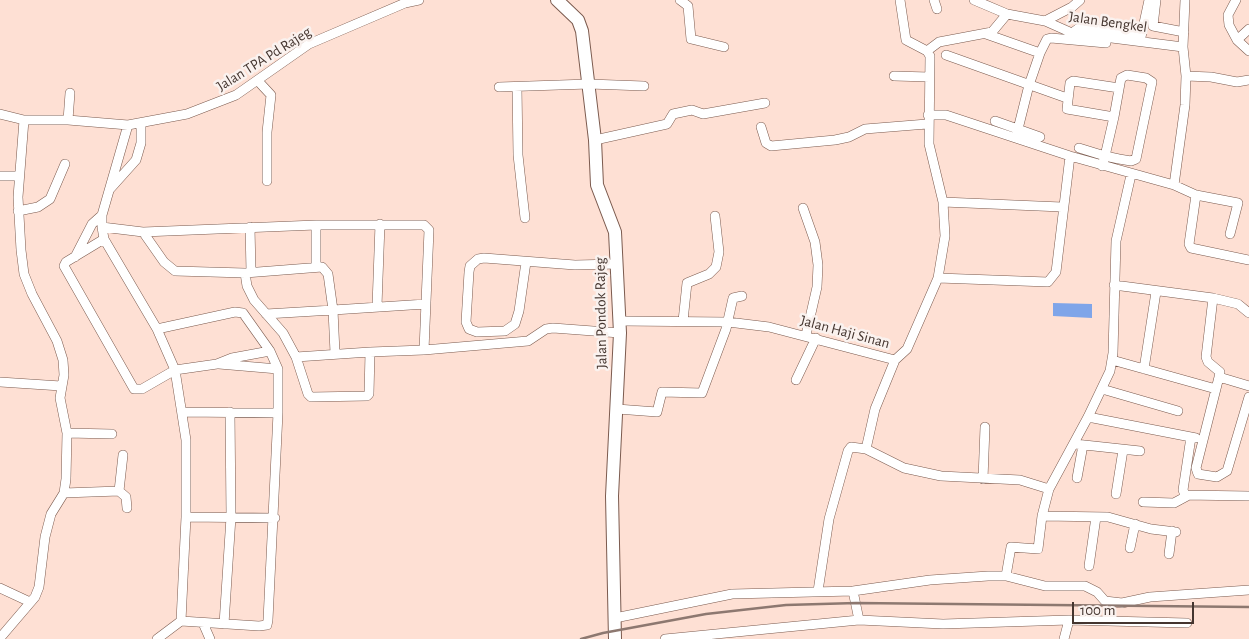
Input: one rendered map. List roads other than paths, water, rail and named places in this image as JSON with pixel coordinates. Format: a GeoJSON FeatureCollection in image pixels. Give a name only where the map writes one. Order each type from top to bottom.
{"type":"FeatureCollection","features":[{"type":"Feature","properties":{"kind":"main road","name":"Jalan Pondok Rajeg"},"geometry":{"type":"LineString","coordinates":[[557,0],[578,20],[582,30],[595,140],[597,185],[615,232],[620,327],[612,496],[615,639]]}},
{"type":"Feature","properties":{"kind":"street","name":"Jalan TPA Pd Rajeg"},"geometry":{"type":"LineString","coordinates":[[0,114],[24,120],[68,120],[128,125],[187,114],[215,105],[236,95],[309,44],[405,3],[419,0]]}},
{"type":"Feature","properties":{"kind":"street"},"geometry":{"type":"LineString","coordinates":[[680,0],[688,6],[691,38],[724,47]]}},
{"type":"Feature","properties":{"kind":"street"},"geometry":{"type":"LineString","coordinates":[[900,0],[906,40],[927,51],[939,42],[992,32],[1007,14]]}},
{"type":"Feature","properties":{"kind":"street","name":"Jalan Bengkel"},"geometry":{"type":"LineString","coordinates":[[974,0],[1007,14],[1045,22],[1072,33],[1142,37],[1183,47]]}},
{"type":"Feature","properties":{"kind":"street"},"geometry":{"type":"LineString","coordinates":[[1045,22],[1072,7],[1080,0]]}},
{"type":"Feature","properties":{"kind":"street"},"geometry":{"type":"LineString","coordinates":[[1142,37],[1149,0]]}},
{"type":"Feature","properties":{"kind":"street"},"geometry":{"type":"LineString","coordinates":[[1156,0],[1153,26],[1184,32]]}},
{"type":"Feature","properties":{"kind":"street"},"geometry":{"type":"LineString","coordinates":[[1174,185],[1185,105],[1186,76],[1183,47],[1186,0]]}},
{"type":"Feature","properties":{"kind":"street"},"geometry":{"type":"LineString","coordinates":[[1236,0],[1228,15],[1229,25],[1237,40],[1249,51]]}},
{"type":"Feature","properties":{"kind":"street"},"geometry":{"type":"LineString","coordinates":[[1237,40],[1249,29]]}},
{"type":"Feature","properties":{"kind":"street"},"geometry":{"type":"LineString","coordinates":[[986,34],[1040,53]]}},
{"type":"Feature","properties":{"kind":"street"},"geometry":{"type":"LineString","coordinates":[[1017,133],[1029,86],[1045,42],[1051,38],[1112,43]]}},
{"type":"Feature","properties":{"kind":"street","name":"Jalan Haji Sinan"},"geometry":{"type":"LineString","coordinates":[[296,357],[335,353],[424,350],[528,341],[546,329],[553,328],[620,327],[683,321],[728,322],[769,327],[895,360],[907,349],[938,278],[945,236],[943,202],[929,144],[930,56],[927,51]]}},
{"type":"Feature","properties":{"kind":"street"},"geometry":{"type":"LineString","coordinates":[[946,55],[1064,97]]}},
{"type":"Feature","properties":{"kind":"street"},"geometry":{"type":"LineString","coordinates":[[1079,148],[1105,156],[1131,161],[1136,159],[1152,82],[1146,78],[1127,75],[1121,78],[1114,117],[1105,156],[1102,166]]}},
{"type":"Feature","properties":{"kind":"street"},"geometry":{"type":"LineString","coordinates":[[894,76],[929,77]]}},
{"type":"Feature","properties":{"kind":"street"},"geometry":{"type":"LineString","coordinates":[[1186,76],[1210,77],[1236,82],[1249,80]]}},
{"type":"Feature","properties":{"kind":"street"},"geometry":{"type":"LineString","coordinates":[[258,80],[271,95],[267,132],[267,181]]}},
{"type":"Feature","properties":{"kind":"street"},"geometry":{"type":"LineString","coordinates":[[1114,117],[1067,109],[1070,83],[1073,81],[1119,88]]}},
{"type":"Feature","properties":{"kind":"street"},"geometry":{"type":"LineString","coordinates":[[498,88],[589,84],[644,86]]}},
{"type":"Feature","properties":{"kind":"street"},"geometry":{"type":"LineString","coordinates":[[517,87],[518,155],[525,218]]}},
{"type":"Feature","properties":{"kind":"street"},"geometry":{"type":"LineString","coordinates":[[68,120],[70,93]]}},
{"type":"Feature","properties":{"kind":"street"},"geometry":{"type":"LineString","coordinates":[[595,140],[667,124],[673,114],[692,110],[703,114],[765,103]]}},
{"type":"Feature","properties":{"kind":"street"},"geometry":{"type":"LineString","coordinates":[[761,127],[766,143],[771,146],[835,140],[849,137],[865,129],[928,120],[946,115],[1017,133],[1040,136]]}},
{"type":"Feature","properties":{"kind":"street"},"geometry":{"type":"LineString","coordinates":[[0,638],[40,587],[45,537],[51,514],[64,493],[66,479],[67,433],[60,398],[64,367],[57,341],[32,294],[24,274],[18,211],[24,120]]}},
{"type":"Feature","properties":{"kind":"street"},"geometry":{"type":"LineString","coordinates":[[995,121],[1017,133],[1070,156],[1131,175],[1174,185],[1196,195],[1249,205]]}},
{"type":"Feature","properties":{"kind":"street"},"geometry":{"type":"LineString","coordinates":[[108,191],[136,160],[141,143],[141,124]]}},
{"type":"Feature","properties":{"kind":"street"},"geometry":{"type":"LineString","coordinates":[[128,125],[102,214],[102,227],[104,239],[156,329],[175,370],[186,440],[186,517],[181,621]]}},
{"type":"Feature","properties":{"kind":"street"},"geometry":{"type":"LineString","coordinates":[[938,278],[1048,282],[1056,272],[1062,208],[1070,156]]}},
{"type":"Feature","properties":{"kind":"street"},"geometry":{"type":"LineString","coordinates":[[18,211],[38,206],[50,199],[65,164]]}},
{"type":"Feature","properties":{"kind":"street"},"geometry":{"type":"LineString","coordinates":[[1077,478],[1079,444],[1112,360],[1116,241],[1131,175]]}},
{"type":"Feature","properties":{"kind":"street"},"geometry":{"type":"LineString","coordinates":[[0,176],[19,176]]}},
{"type":"Feature","properties":{"kind":"street"},"geometry":{"type":"LineString","coordinates":[[1196,195],[1191,248],[1249,260]]}},
{"type":"Feature","properties":{"kind":"street"},"geometry":{"type":"LineString","coordinates":[[943,202],[1062,208]]}},
{"type":"Feature","properties":{"kind":"street"},"geometry":{"type":"LineString","coordinates":[[1230,234],[1238,203]]}},
{"type":"Feature","properties":{"kind":"street"},"geometry":{"type":"LineString","coordinates":[[803,208],[815,242],[818,265],[817,287],[806,336]]}},
{"type":"Feature","properties":{"kind":"street"},"geometry":{"type":"LineString","coordinates":[[75,257],[92,224],[102,214]]}},
{"type":"Feature","properties":{"kind":"street"},"geometry":{"type":"LineString","coordinates":[[683,321],[687,283],[709,274],[716,267],[719,252],[715,216]]}},
{"type":"Feature","properties":{"kind":"street"},"geometry":{"type":"LineString","coordinates":[[377,306],[380,224]]}},
{"type":"Feature","properties":{"kind":"street"},"geometry":{"type":"LineString","coordinates":[[102,227],[143,232],[316,225],[424,225],[429,230],[424,350]]}},
{"type":"Feature","properties":{"kind":"street"},"geometry":{"type":"LineString","coordinates":[[316,225],[316,267]]}},
{"type":"Feature","properties":{"kind":"street"},"geometry":{"type":"LineString","coordinates":[[250,227],[248,286],[254,300],[284,333],[296,357],[308,394],[311,396],[367,396],[369,394],[370,352]]}},
{"type":"Feature","properties":{"kind":"street"},"geometry":{"type":"LineString","coordinates":[[143,232],[164,262],[175,271],[248,272],[316,267],[326,269],[333,310],[335,353]]}},
{"type":"Feature","properties":{"kind":"street"},"geometry":{"type":"LineString","coordinates":[[104,239],[66,262],[66,271],[134,389],[142,389],[175,370],[217,364],[232,358],[270,351]]}},
{"type":"Feature","properties":{"kind":"street"},"geometry":{"type":"LineString","coordinates":[[526,262],[519,311],[515,324],[505,331],[477,332],[469,329],[466,322],[469,272],[473,262],[484,258],[526,262],[617,264]]}},
{"type":"Feature","properties":{"kind":"street"},"geometry":{"type":"LineString","coordinates":[[1114,285],[1213,298],[1234,303],[1249,313]]}},
{"type":"Feature","properties":{"kind":"street"},"geometry":{"type":"LineString","coordinates":[[1144,368],[1156,292]]}},
{"type":"Feature","properties":{"kind":"street"},"geometry":{"type":"LineString","coordinates":[[616,409],[657,412],[662,392],[702,393],[728,322],[733,298],[742,296]]}},
{"type":"Feature","properties":{"kind":"street"},"geometry":{"type":"LineString","coordinates":[[1213,298],[1206,357],[1208,362],[1220,372],[1220,377],[1202,439],[1196,472],[1198,474],[1216,477],[1227,471],[1249,397]]}},
{"type":"Feature","properties":{"kind":"street"},"geometry":{"type":"LineString","coordinates":[[266,314],[426,304]]}},
{"type":"Feature","properties":{"kind":"street"},"geometry":{"type":"LineString","coordinates":[[156,329],[239,312],[245,316],[270,351],[278,369],[275,518],[267,625],[181,621],[162,637]]}},
{"type":"Feature","properties":{"kind":"street"},"geometry":{"type":"LineString","coordinates":[[796,380],[816,338]]}},
{"type":"Feature","properties":{"kind":"street"},"geometry":{"type":"LineString","coordinates":[[866,449],[875,409],[895,360]]}},
{"type":"Feature","properties":{"kind":"street"},"geometry":{"type":"LineString","coordinates":[[1112,360],[1216,389]]}},
{"type":"Feature","properties":{"kind":"street"},"geometry":{"type":"LineString","coordinates":[[217,364],[232,367],[278,369]]}},
{"type":"Feature","properties":{"kind":"street"},"geometry":{"type":"LineString","coordinates":[[1220,377],[1249,386]]}},
{"type":"Feature","properties":{"kind":"street"},"geometry":{"type":"LineString","coordinates":[[0,382],[61,386]]}},
{"type":"Feature","properties":{"kind":"street"},"geometry":{"type":"LineString","coordinates":[[1102,389],[1178,411]]}},
{"type":"Feature","properties":{"kind":"street"},"geometry":{"type":"LineString","coordinates":[[183,412],[278,414]]}},
{"type":"Feature","properties":{"kind":"street"},"geometry":{"type":"LineString","coordinates":[[224,624],[231,517],[230,412]]}},
{"type":"Feature","properties":{"kind":"street"},"geometry":{"type":"LineString","coordinates":[[1088,417],[1202,439]]}},
{"type":"Feature","properties":{"kind":"street"},"geometry":{"type":"LineString","coordinates":[[983,479],[985,426]]}},
{"type":"Feature","properties":{"kind":"street"},"geometry":{"type":"LineString","coordinates":[[67,433],[112,434]]}},
{"type":"Feature","properties":{"kind":"street"},"geometry":{"type":"LineString","coordinates":[[1187,496],[1183,490],[1191,436]]}},
{"type":"Feature","properties":{"kind":"street"},"geometry":{"type":"LineString","coordinates":[[1079,444],[1140,452]]}},
{"type":"Feature","properties":{"kind":"street"},"geometry":{"type":"LineString","coordinates":[[1006,576],[1011,547],[1038,549],[1042,516],[1049,489],[1079,444]]}},
{"type":"Feature","properties":{"kind":"street"},"geometry":{"type":"LineString","coordinates":[[818,591],[829,519],[848,451],[851,447],[866,449],[904,468],[940,476],[1020,480],[1049,489]]}},
{"type":"Feature","properties":{"kind":"street"},"geometry":{"type":"LineString","coordinates":[[1116,494],[1123,450]]}},
{"type":"Feature","properties":{"kind":"street"},"geometry":{"type":"LineString","coordinates":[[119,491],[123,455]]}},
{"type":"Feature","properties":{"kind":"street"},"geometry":{"type":"LineString","coordinates":[[64,493],[119,491],[126,497],[127,508]]}},
{"type":"Feature","properties":{"kind":"street"},"geometry":{"type":"LineString","coordinates":[[1143,502],[1174,503],[1187,496],[1249,496]]}},
{"type":"Feature","properties":{"kind":"street"},"geometry":{"type":"LineString","coordinates":[[1042,516],[1108,517],[1151,529],[1174,532],[1168,554]]}},
{"type":"Feature","properties":{"kind":"street"},"geometry":{"type":"LineString","coordinates":[[186,517],[275,518]]}},
{"type":"Feature","properties":{"kind":"street"},"geometry":{"type":"LineString","coordinates":[[1089,566],[1096,517]]}},
{"type":"Feature","properties":{"kind":"street"},"geometry":{"type":"LineString","coordinates":[[1130,548],[1135,524]]}},
{"type":"Feature","properties":{"kind":"street"},"geometry":{"type":"LineString","coordinates":[[615,618],[732,594],[853,591],[930,580],[1006,576],[1044,586],[1085,586],[1097,592],[1105,601],[1122,603],[1150,597],[1249,590]]}},
{"type":"Feature","properties":{"kind":"street"},"geometry":{"type":"LineString","coordinates":[[0,588],[30,602]]}},
{"type":"Feature","properties":{"kind":"street"},"geometry":{"type":"LineString","coordinates":[[853,591],[859,620]]}},
{"type":"Feature","properties":{"kind":"street"},"geometry":{"type":"LineString","coordinates":[[665,639],[859,620],[943,624],[1069,620],[1187,623]]}},
{"type":"Feature","properties":{"kind":"street"},"geometry":{"type":"LineString","coordinates":[[1064,639],[1069,620]]}},
{"type":"Feature","properties":{"kind":"street"},"geometry":{"type":"LineString","coordinates":[[203,623],[210,639]]}},
{"type":"Feature","properties":{"kind":"water"},"geometry":{"type":"Polygon","coordinates":[[[1053,303],[1092,304],[1092,318],[1053,316],[1053,303]]]}},
{"type":"Feature","properties":{"kind":"railway"},"geometry":{"type":"LineString","coordinates":[[581,639],[603,633],[706,614],[786,605],[856,603],[1249,607]]}}]}
